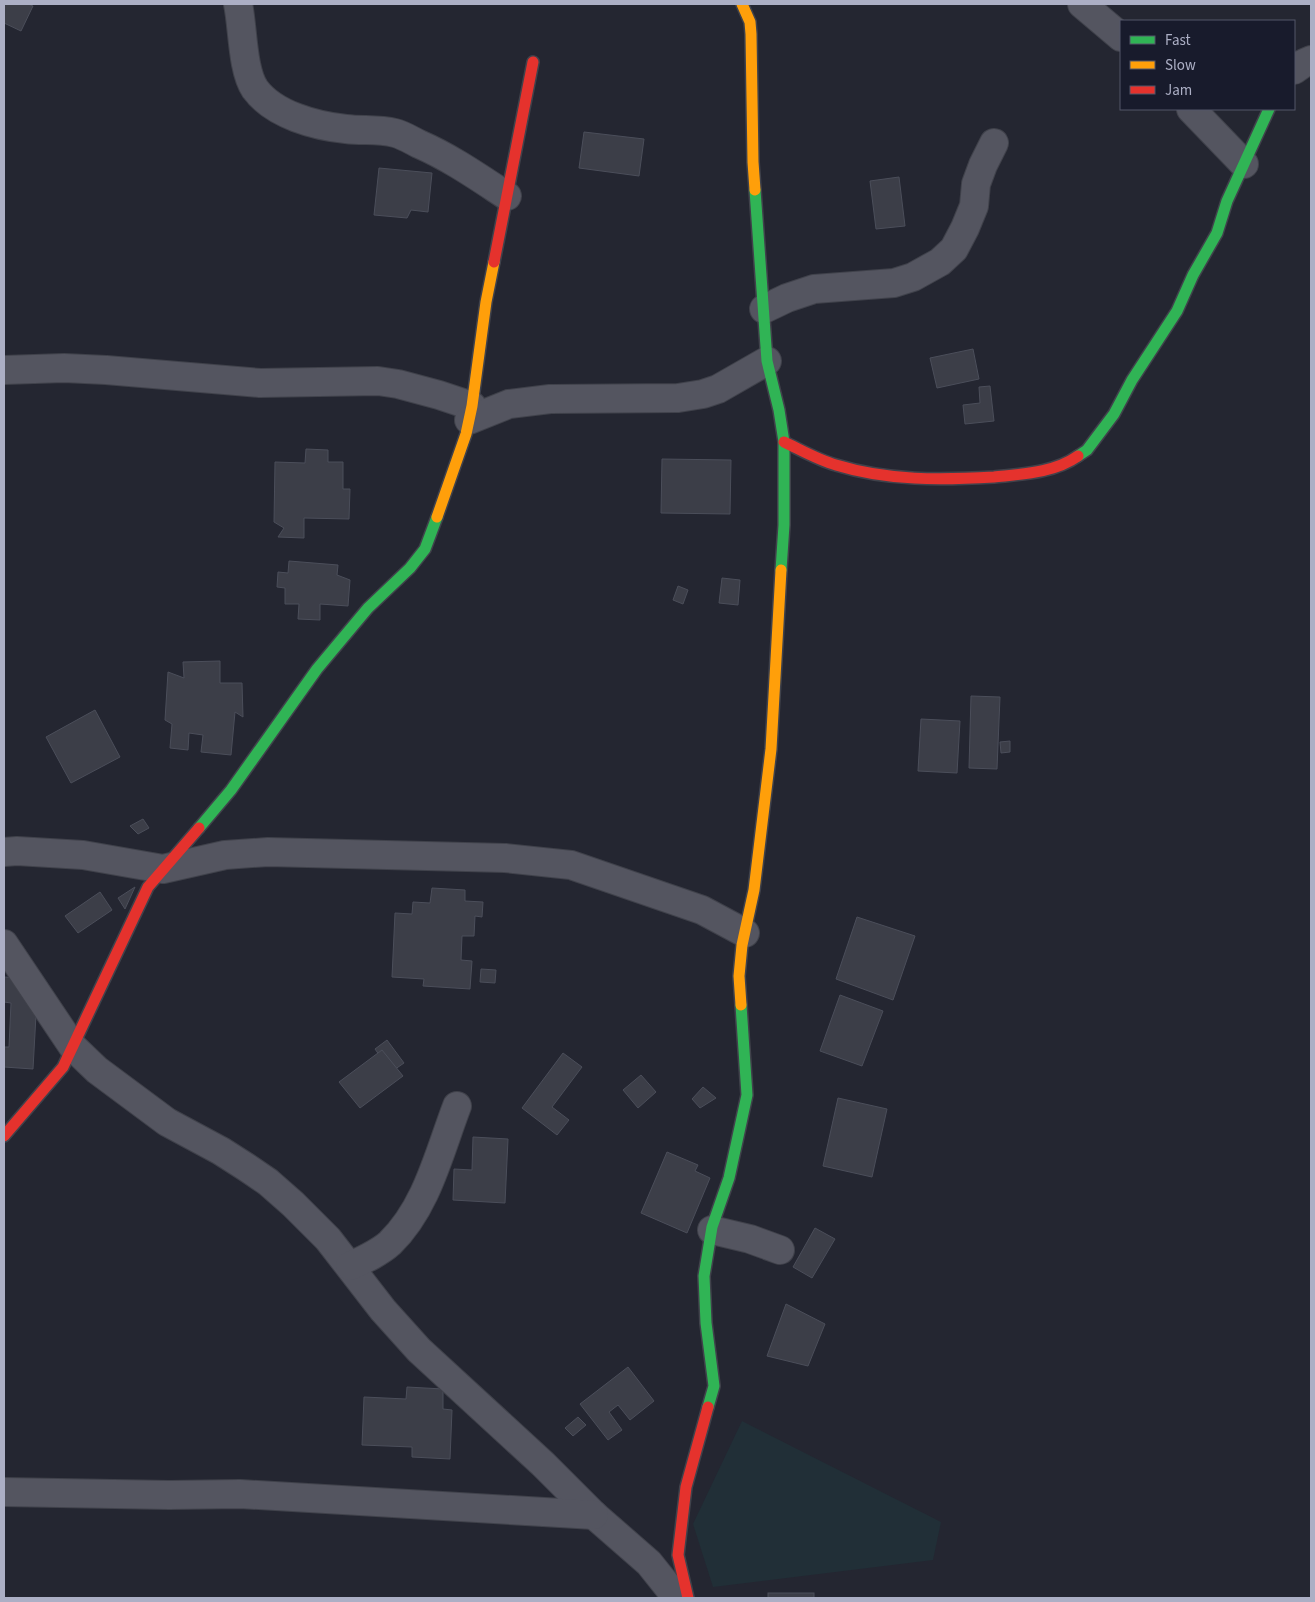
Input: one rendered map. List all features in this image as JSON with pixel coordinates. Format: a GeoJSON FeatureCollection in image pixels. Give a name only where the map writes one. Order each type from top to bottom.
{"type":"FeatureCollection","features":[{"type":"Feature","properties":{"kind":"street"},"geometry":{"type":"LineString","coordinates":[[238,4],[246,66],[254,88],[269,102],[293,117],[320,126],[348,130],[372,129],[396,133],[458,163],[507,196]]}},
{"type":"Feature","properties":{"kind":"street"},"geometry":{"type":"LineString","coordinates":[[688,1598],[678,1555],[686,1487],[714,1386],[706,1323],[704,1276],[706,1253],[729,1178],[747,1095],[739,976],[742,946],[754,890],[771,749],[784,525],[784,442],[779,410],[767,361],[753,162],[751,34],[750,22],[742,4]]}},
{"type":"Feature","properties":{"kind":"street"},"geometry":{"type":"LineString","coordinates":[[1082,4],[1120,36]]}},
{"type":"Feature","properties":{"kind":"street"},"geometry":{"type":"LineString","coordinates":[[4,1136],[63,1067],[148,887],[231,790],[317,669],[368,608],[410,568],[425,549],[456,464],[470,413],[486,302],[533,62]]}},
{"type":"Feature","properties":{"kind":"street"},"geometry":{"type":"LineString","coordinates":[[1192,110],[1244,164]]}},
{"type":"Feature","properties":{"kind":"street"},"geometry":{"type":"LineString","coordinates":[[784,442],[835,465],[873,474],[904,478],[947,480],[1015,475],[1056,467],[1074,459],[1087,450],[1111,418],[1132,380],[1177,310],[1193,275],[1217,232],[1227,201],[1269,110]]}},
{"type":"Feature","properties":{"kind":"street"},"geometry":{"type":"LineString","coordinates":[[764,309],[787,298],[814,289],[894,283],[913,277],[940,262],[954,248],[966,228],[974,206],[976,184],[994,144]]}},
{"type":"Feature","properties":{"kind":"street"},"geometry":{"type":"LineString","coordinates":[[4,370],[64,368],[106,370],[260,383],[378,381],[431,392],[470,413],[509,404],[550,399],[678,398],[703,394],[718,389],[767,361]]}},
{"type":"Feature","properties":{"kind":"street"},"geometry":{"type":"LineString","coordinates":[[4,852],[83,854],[163,869],[225,855],[268,852],[505,858],[571,865],[702,910],[745,932]]}},
{"type":"Feature","properties":{"kind":"street"},"geometry":{"type":"LineString","coordinates":[[4,944],[73,1047],[98,1070],[167,1122],[221,1151],[268,1182],[311,1221],[350,1266],[383,1310],[419,1350],[537,1458],[594,1515],[649,1563],[677,1598]]}},
{"type":"Feature","properties":{"kind":"street"},"geometry":{"type":"LineString","coordinates":[[350,1266],[389,1244],[415,1210],[435,1167],[457,1106]]}},
{"type":"Feature","properties":{"kind":"street"},"geometry":{"type":"LineString","coordinates":[[712,1230],[742,1237],[780,1250]]}},
{"type":"Feature","properties":{"kind":"street"},"geometry":{"type":"LineString","coordinates":[[4,1492],[169,1495],[240,1494],[594,1515]]}},
{"type":"Feature","properties":{"kind":"shaded area"},"geometry":{"type":"Polygon","coordinates":[[[742,1421],[941,1522],[933,1560],[713,1587],[693,1524],[742,1421]]]}},
{"type":"Feature","properties":{"kind":"building"},"geometry":{"type":"Polygon","coordinates":[[[4,4],[28,4],[33,6],[21,31],[4,23],[4,4]]]}},
{"type":"Feature","properties":{"kind":"building"},"geometry":{"type":"Polygon","coordinates":[[[584,132],[644,139],[639,176],[579,168],[584,132]]]}},
{"type":"Feature","properties":{"kind":"building"},"geometry":{"type":"Polygon","coordinates":[[[379,168],[432,173],[428,212],[411,210],[407,218],[374,215],[379,168]]]}},
{"type":"Feature","properties":{"kind":"building"},"geometry":{"type":"Polygon","coordinates":[[[899,177],[905,226],[876,229],[870,181],[899,177]]]}},
{"type":"Feature","properties":{"kind":"building"},"geometry":{"type":"Polygon","coordinates":[[[973,349],[979,379],[937,388],[930,358],[973,349]]]}},
{"type":"Feature","properties":{"kind":"building"},"geometry":{"type":"Polygon","coordinates":[[[990,386],[994,421],[965,424],[963,405],[980,403],[979,387],[990,386]]]}},
{"type":"Feature","properties":{"kind":"building"},"geometry":{"type":"Polygon","coordinates":[[[306,449],[328,450],[328,462],[343,462],[343,489],[350,489],[349,519],[304,518],[304,538],[278,537],[284,528],[274,522],[275,462],[305,463],[306,449]]]}},
{"type":"Feature","properties":{"kind":"building"},"geometry":{"type":"Polygon","coordinates":[[[662,459],[731,460],[730,514],[661,513],[662,459]]]}},
{"type":"Feature","properties":{"kind":"building"},"geometry":{"type":"Polygon","coordinates":[[[289,561],[338,565],[337,575],[350,580],[348,606],[320,604],[320,620],[298,619],[299,604],[285,604],[285,588],[277,587],[278,572],[288,573],[289,561]]]}},
{"type":"Feature","properties":{"kind":"building"},"geometry":{"type":"Polygon","coordinates":[[[722,578],[740,580],[738,605],[719,603],[722,578]]]}},
{"type":"Feature","properties":{"kind":"building"},"geometry":{"type":"Polygon","coordinates":[[[678,586],[688,590],[683,604],[673,600],[678,586]]]}},
{"type":"Feature","properties":{"kind":"building"},"geometry":{"type":"Polygon","coordinates":[[[220,661],[220,683],[242,683],[243,717],[235,712],[231,755],[201,752],[203,735],[189,733],[188,750],[170,748],[172,724],[165,720],[168,672],[184,678],[183,662],[220,661]]]}},
{"type":"Feature","properties":{"kind":"building"},"geometry":{"type":"Polygon","coordinates":[[[971,696],[1000,697],[997,769],[969,768],[971,696]]]}},
{"type":"Feature","properties":{"kind":"building"},"geometry":{"type":"Polygon","coordinates":[[[95,710],[120,757],[71,783],[46,737],[95,710]]]}},
{"type":"Feature","properties":{"kind":"building"},"geometry":{"type":"Polygon","coordinates":[[[921,719],[960,721],[957,773],[918,771],[921,719]]]}},
{"type":"Feature","properties":{"kind":"building"},"geometry":{"type":"Polygon","coordinates":[[[1010,741],[1010,752],[1001,753],[1000,742],[1010,741]]]}},
{"type":"Feature","properties":{"kind":"building"},"geometry":{"type":"Polygon","coordinates":[[[143,819],[149,828],[138,834],[130,826],[143,819]]]}},
{"type":"Feature","properties":{"kind":"building"},"geometry":{"type":"Polygon","coordinates":[[[135,887],[125,909],[118,898],[135,887]]]}},
{"type":"Feature","properties":{"kind":"building"},"geometry":{"type":"Polygon","coordinates":[[[432,888],[465,890],[465,901],[483,902],[482,917],[475,916],[474,936],[462,936],[461,960],[472,961],[470,989],[423,986],[424,979],[392,977],[395,913],[412,914],[413,902],[430,903],[432,888]]]}},
{"type":"Feature","properties":{"kind":"building"},"geometry":{"type":"Polygon","coordinates":[[[100,892],[112,910],[78,933],[65,916],[100,892]]]}},
{"type":"Feature","properties":{"kind":"building"},"geometry":{"type":"Polygon","coordinates":[[[857,917],[915,936],[893,1000],[836,979],[857,917]]]}},
{"type":"Feature","properties":{"kind":"building"},"geometry":{"type":"Polygon","coordinates":[[[481,969],[496,970],[495,983],[480,982],[481,969]]]}},
{"type":"Feature","properties":{"kind":"building"},"geometry":{"type":"Polygon","coordinates":[[[4,977],[38,979],[33,1069],[4,1067],[4,1047],[9,1047],[11,1003],[4,1002],[4,977]]]}},
{"type":"Feature","properties":{"kind":"building"},"geometry":{"type":"Polygon","coordinates":[[[840,995],[883,1011],[862,1066],[820,1051],[840,995]]]}},
{"type":"Feature","properties":{"kind":"building"},"geometry":{"type":"Polygon","coordinates":[[[387,1040],[404,1063],[391,1072],[375,1049],[387,1040]]]}},
{"type":"Feature","properties":{"kind":"building"},"geometry":{"type":"Polygon","coordinates":[[[382,1050],[403,1076],[360,1108],[339,1082],[382,1050]]]}},
{"type":"Feature","properties":{"kind":"building"},"geometry":{"type":"Polygon","coordinates":[[[563,1053],[582,1067],[552,1107],[569,1120],[557,1135],[522,1108],[563,1053]]]}},
{"type":"Feature","properties":{"kind":"building"},"geometry":{"type":"Polygon","coordinates":[[[641,1075],[656,1092],[638,1108],[623,1090],[641,1075]]]}},
{"type":"Feature","properties":{"kind":"building"},"geometry":{"type":"Polygon","coordinates":[[[703,1087],[716,1098],[700,1108],[692,1099],[703,1087]]]}},
{"type":"Feature","properties":{"kind":"building"},"geometry":{"type":"Polygon","coordinates":[[[838,1098],[887,1109],[872,1177],[823,1166],[838,1098]]]}},
{"type":"Feature","properties":{"kind":"building"},"geometry":{"type":"Polygon","coordinates":[[[473,1137],[508,1139],[505,1203],[453,1200],[454,1169],[472,1170],[473,1137]]]}},
{"type":"Feature","properties":{"kind":"building"},"geometry":{"type":"Polygon","coordinates":[[[667,1152],[698,1165],[695,1171],[710,1178],[687,1233],[641,1213],[667,1152]]]}},
{"type":"Feature","properties":{"kind":"building"},"geometry":{"type":"Polygon","coordinates":[[[815,1228],[835,1239],[812,1278],[793,1267],[815,1228]]]}},
{"type":"Feature","properties":{"kind":"building"},"geometry":{"type":"Polygon","coordinates":[[[786,1304],[825,1324],[808,1366],[767,1356],[786,1304]]]}},
{"type":"Feature","properties":{"kind":"building"},"geometry":{"type":"Polygon","coordinates":[[[628,1367],[654,1401],[630,1420],[618,1405],[609,1412],[622,1430],[608,1440],[580,1404],[628,1367]]]}},
{"type":"Feature","properties":{"kind":"building"},"geometry":{"type":"Polygon","coordinates":[[[407,1387],[443,1389],[443,1409],[452,1410],[450,1459],[412,1457],[412,1447],[362,1445],[364,1397],[406,1399],[407,1387]]]}},
{"type":"Feature","properties":{"kind":"building"},"geometry":{"type":"Polygon","coordinates":[[[578,1417],[586,1425],[573,1436],[565,1428],[578,1417]]]}},
{"type":"Feature","properties":{"kind":"building"},"geometry":{"type":"Polygon","coordinates":[[[768,1593],[814,1593],[814,1598],[768,1598],[768,1593]]]}},
{"type":"Feature","properties":{"kind":"traffic: fast"},"geometry":{"type":"LineString","coordinates":[[1078,456],[1087,450],[1114,414],[1132,380],[1177,311],[1193,275],[1217,233],[1227,201],[1269,110]]}},
{"type":"Feature","properties":{"kind":"traffic: fast"},"geometry":{"type":"LineString","coordinates":[[755,190],[767,361],[779,410],[784,442],[784,525],[781,570]]}},
{"type":"Feature","properties":{"kind":"traffic: fast"},"geometry":{"type":"LineString","coordinates":[[199,828],[231,790],[317,669],[368,608],[410,568],[425,549],[437,517]]}},
{"type":"Feature","properties":{"kind":"traffic: fast"},"geometry":{"type":"LineString","coordinates":[[708,1407],[714,1386],[706,1323],[704,1276],[712,1227],[729,1178],[747,1095],[741,1005]]}},
{"type":"Feature","properties":{"kind":"traffic: slow"},"geometry":{"type":"LineString","coordinates":[[742,4],[750,22],[751,34],[755,190]]}},
{"type":"Feature","properties":{"kind":"traffic: slow"},"geometry":{"type":"LineString","coordinates":[[437,517],[466,434],[494,262]]}},
{"type":"Feature","properties":{"kind":"traffic: slow"},"geometry":{"type":"LineString","coordinates":[[741,1005],[739,976],[742,945],[754,890],[771,749],[781,570]]}},
{"type":"Feature","properties":{"kind":"traffic: jam"},"geometry":{"type":"LineString","coordinates":[[494,262],[533,62]]}},
{"type":"Feature","properties":{"kind":"traffic: jam"},"geometry":{"type":"LineString","coordinates":[[784,442],[816,458],[856,470],[895,477],[934,479],[1027,474],[1059,466],[1078,456]]}},
{"type":"Feature","properties":{"kind":"traffic: jam"},"geometry":{"type":"LineString","coordinates":[[4,1136],[63,1067],[148,887],[199,828]]}},
{"type":"Feature","properties":{"kind":"traffic: jam"},"geometry":{"type":"LineString","coordinates":[[688,1598],[678,1555],[686,1487],[708,1407]]}}]}
